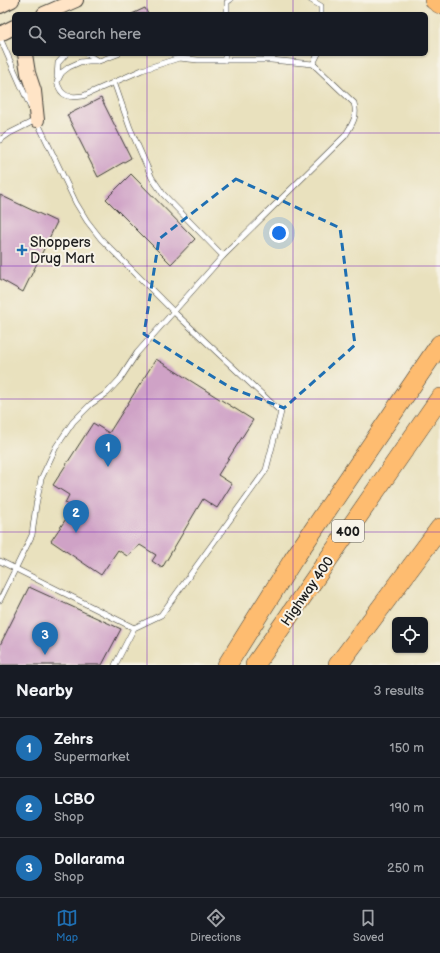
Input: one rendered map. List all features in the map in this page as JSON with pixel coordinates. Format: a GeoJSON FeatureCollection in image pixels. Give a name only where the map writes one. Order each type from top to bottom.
{"type":"FeatureCollection","features":[{"type":"Feature","properties":{"kind":"highway"},"geometry":{"type":"LineString","coordinates":[[434,0],[440,4]]}},
{"type":"Feature","properties":{"kind":"highway"},"geometry":{"type":"LineString","coordinates":[[227,665],[293,560],[440,344]]}},
{"type":"Feature","properties":{"kind":"highway","name":"Highway 400"},"geometry":{"type":"LineString","coordinates":[[256,665],[440,398]]}},
{"type":"Feature","properties":{"kind":"highway"},"geometry":{"type":"LineString","coordinates":[[338,665],[440,528]]}},
{"type":"Feature","properties":{"kind":"main road"},"geometry":{"type":"LineString","coordinates":[[0,6],[12,0]]}},
{"type":"Feature","properties":{"kind":"main road"},"geometry":{"type":"LineString","coordinates":[[49,12],[76,0]]}},
{"type":"Feature","properties":{"kind":"main road"},"geometry":{"type":"LineString","coordinates":[[65,12],[83,0]]}},
{"type":"Feature","properties":{"kind":"main road"},"geometry":{"type":"LineString","coordinates":[[0,34],[12,29]]}},
{"type":"Feature","properties":{"kind":"main road"},"geometry":{"type":"LineString","coordinates":[[25,56],[28,73],[34,91],[37,120]]}},
{"type":"Feature","properties":{"kind":"lane"},"geometry":{"type":"LineString","coordinates":[[226,12],[227,2],[230,0]]}},
{"type":"Feature","properties":{"kind":"lane"},"geometry":{"type":"LineString","coordinates":[[311,0],[321,6],[321,12]]}},
{"type":"Feature","properties":{"kind":"lane"},"geometry":{"type":"LineString","coordinates":[[0,38],[37,120],[76,202],[87,221],[101,239],[174,312],[281,412],[266,470],[162,615],[134,628],[115,665]]}},
{"type":"Feature","properties":{"kind":"lane"},"geometry":{"type":"LineString","coordinates":[[0,600],[32,535],[41,479],[56,446],[73,422],[91,404],[107,393],[137,354],[223,256],[345,136],[354,119],[356,111],[354,103],[313,64],[271,60],[198,60],[178,56],[83,96],[72,97],[64,94],[60,90],[57,82],[58,63],[64,56]]}},
{"type":"Feature","properties":{"kind":"lane"},"geometry":{"type":"LineString","coordinates":[[90,56],[99,61]]}},
{"type":"Feature","properties":{"kind":"lane"},"geometry":{"type":"LineString","coordinates":[[57,76],[69,67],[80,62],[99,61],[113,56]]}},
{"type":"Feature","properties":{"kind":"lane"},"geometry":{"type":"LineString","coordinates":[[313,64],[317,56]]}},
{"type":"Feature","properties":{"kind":"lane"},"geometry":{"type":"LineString","coordinates":[[57,82],[62,72]]}},
{"type":"Feature","properties":{"kind":"lane"},"geometry":{"type":"LineString","coordinates":[[114,82],[130,128],[152,178],[163,194],[223,256]]}},
{"type":"Feature","properties":{"kind":"lane"},"geometry":{"type":"LineString","coordinates":[[0,140],[10,133],[37,120]]}},
{"type":"Feature","properties":{"kind":"lane"},"geometry":{"type":"LineString","coordinates":[[0,561],[134,628]]}},
{"type":"Feature","properties":{"kind":"highlighted area"},"geometry":{"type":"Polygon","coordinates":[[[236,179],[340,228],[355,345],[284,408],[231,388],[144,334],[159,239],[236,179]]]}},
{"type":"Feature","properties":{"kind":"building"},"geometry":{"type":"Polygon","coordinates":[[[145,8],[147,12],[136,12],[145,8]]]}},
{"type":"Feature","properties":{"kind":"building"},"geometry":{"type":"Polygon","coordinates":[[[101,98],[131,158],[98,177],[67,115],[101,98]]]}},
{"type":"Feature","properties":{"kind":"building"},"geometry":{"type":"Polygon","coordinates":[[[131,174],[195,239],[171,264],[106,199],[131,174]]]}},
{"type":"Feature","properties":{"kind":"building","name":"Shoppers Drug Mart"},"geometry":{"type":"Polygon","coordinates":[[[0,195],[57,222],[23,292],[0,279],[0,195]]]}},
{"type":"Feature","properties":{"kind":"building"},"geometry":{"type":"Polygon","coordinates":[[[156,359],[253,420],[218,475],[232,484],[217,508],[203,499],[162,568],[152,561],[156,555],[140,545],[127,556],[118,550],[101,575],[51,541],[74,507],[65,503],[69,495],[53,485],[93,423],[109,433],[156,359]]]}},
{"type":"Feature","properties":{"kind":"building"},"geometry":{"type":"Polygon","coordinates":[[[29,587],[121,629],[102,665],[0,665],[0,645],[29,587]]]}},
{"type":"Feature","properties":{"kind":"place","name":"Shoppers Drug Mart"},"geometry":{"type":"Point","coordinates":[22,250]}},
{"type":"Feature","properties":{"kind":"place","name":"Zehrs"},"geometry":{"type":"Point","coordinates":[108,467]}},
{"type":"Feature","properties":{"kind":"place","name":"LCBO"},"geometry":{"type":"Point","coordinates":[76,533]}},
{"type":"Feature","properties":{"kind":"place","name":"Dollarama"},"geometry":{"type":"Point","coordinates":[45,655]}}]}
